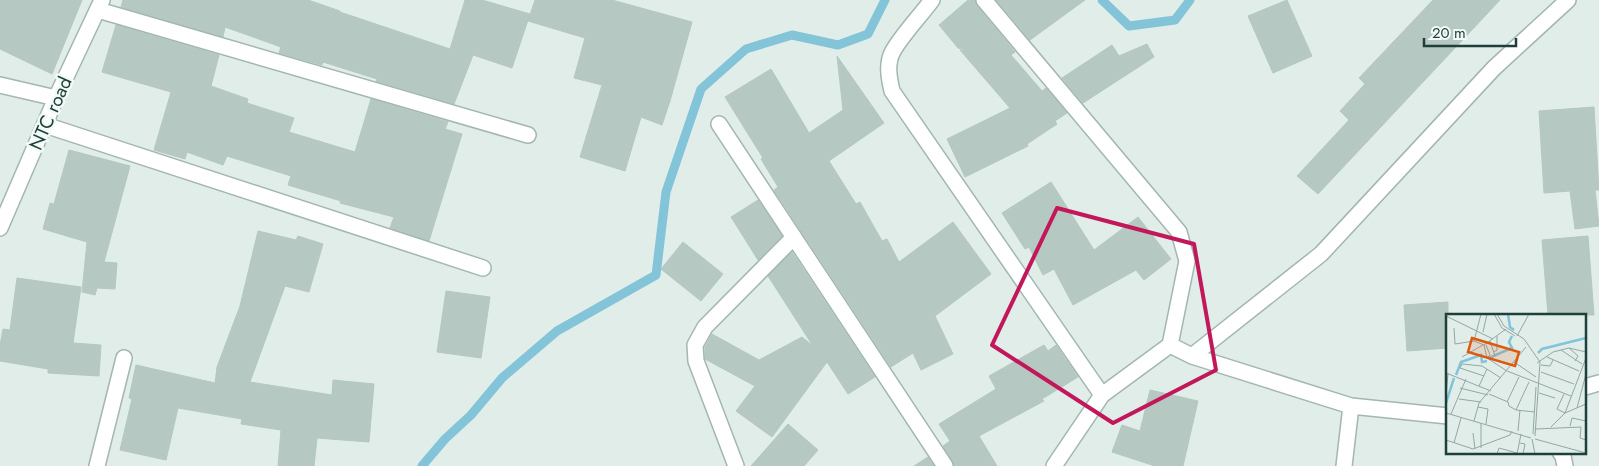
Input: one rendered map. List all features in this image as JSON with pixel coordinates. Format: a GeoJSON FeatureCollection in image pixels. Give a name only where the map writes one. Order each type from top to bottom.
{"type":"FeatureCollection","features":[{"type":"Feature","properties":{"kind":"street"},"geometry":{"type":"LineString","coordinates":[[932,0],[892,52],[889,71],[892,91],[1102,395]]}},
{"type":"Feature","properties":{"kind":"street"},"geometry":{"type":"LineString","coordinates":[[984,0],[1179,232],[1188,261],[1170,345],[1102,395],[1054,466]]}},
{"type":"Feature","properties":{"kind":"street"},"geometry":{"type":"LineString","coordinates":[[1192,356],[1321,254],[1494,68],[1568,0]]}},
{"type":"Feature","properties":{"kind":"street"},"geometry":{"type":"LineString","coordinates":[[100,5],[528,135]]}},
{"type":"Feature","properties":{"kind":"street","name":"NTC road"},"geometry":{"type":"LineString","coordinates":[[0,228],[56,98],[100,5]]}},
{"type":"Feature","properties":{"kind":"street"},"geometry":{"type":"LineString","coordinates":[[0,85],[56,98]]}},
{"type":"Feature","properties":{"kind":"street"},"geometry":{"type":"LineString","coordinates":[[719,124],[945,466]]}},
{"type":"Feature","properties":{"kind":"street"},"geometry":{"type":"LineString","coordinates":[[45,125],[483,268]]}},
{"type":"Feature","properties":{"kind":"street"},"geometry":{"type":"LineString","coordinates":[[736,466],[696,361],[695,345],[705,326],[794,237]]}},
{"type":"Feature","properties":{"kind":"street"},"geometry":{"type":"LineString","coordinates":[[1170,345],[1192,356],[1351,406],[1446,416]]}},
{"type":"Feature","properties":{"kind":"street"},"geometry":{"type":"LineString","coordinates":[[97,466],[124,358]]}},
{"type":"Feature","properties":{"kind":"street"},"geometry":{"type":"LineString","coordinates":[[1586,387],[1599,383]]}},
{"type":"Feature","properties":{"kind":"street"},"geometry":{"type":"LineString","coordinates":[[1344,466],[1351,406]]}},
{"type":"Feature","properties":{"kind":"street"},"geometry":{"type":"LineString","coordinates":[[1562,454],[1565,466]]}},
{"type":"Feature","properties":{"kind":"highlighted area"},"geometry":{"type":"Polygon","coordinates":[[[1057,208],[1194,244],[1216,370],[1113,423],[992,345],[1057,208]]]}},
{"type":"Feature","properties":{"kind":"building"},"geometry":{"type":"Polygon","coordinates":[[[0,0],[82,0],[52,74],[0,49],[0,0]]]}},
{"type":"Feature","properties":{"kind":"building"},"geometry":{"type":"Polygon","coordinates":[[[123,0],[308,0],[450,49],[465,0],[482,0],[530,14],[512,68],[473,55],[454,104],[376,81],[377,79],[323,62],[322,65],[279,53],[281,47],[225,27],[223,37],[121,7],[123,0]]]}},
{"type":"Feature","properties":{"kind":"building"},"geometry":{"type":"Polygon","coordinates":[[[535,0],[612,0],[692,22],[662,125],[641,117],[625,171],[580,157],[602,85],[574,78],[585,38],[528,21],[535,0]]]}},
{"type":"Feature","properties":{"kind":"building"},"geometry":{"type":"Polygon","coordinates":[[[968,0],[975,0],[977,6],[1015,52],[1011,55],[1042,91],[1046,88],[1067,113],[1055,121],[1057,124],[1027,144],[1028,146],[965,177],[947,139],[1010,108],[960,50],[966,50],[958,48],[939,25],[968,0]]]}},
{"type":"Feature","properties":{"kind":"building"},"geometry":{"type":"Polygon","coordinates":[[[996,0],[1085,0],[1030,40],[996,0]]]}},
{"type":"Feature","properties":{"kind":"building"},"geometry":{"type":"Polygon","coordinates":[[[1287,0],[1312,56],[1273,73],[1248,16],[1287,0]]]}},
{"type":"Feature","properties":{"kind":"building"},"geometry":{"type":"Polygon","coordinates":[[[1433,0],[1500,0],[1318,194],[1297,176],[1349,120],[1340,111],[1365,84],[1359,78],[1433,0]]]}},
{"type":"Feature","properties":{"kind":"building"},"geometry":{"type":"Polygon","coordinates":[[[116,25],[219,55],[211,86],[248,99],[247,103],[294,118],[289,132],[355,152],[371,99],[448,122],[445,129],[462,134],[429,241],[390,228],[394,217],[340,203],[341,201],[288,185],[291,176],[227,156],[223,165],[187,152],[185,159],[154,150],[171,92],[102,72],[116,25]]]}},
{"type":"Feature","properties":{"kind":"building"},"geometry":{"type":"Polygon","coordinates":[[[1147,44],[1154,57],[1083,103],[1062,78],[1112,45],[1119,56],[1147,44]]]}},
{"type":"Feature","properties":{"kind":"building"},"geometry":{"type":"Polygon","coordinates":[[[837,56],[884,123],[829,161],[856,204],[860,202],[882,241],[887,239],[899,262],[953,222],[991,274],[935,316],[953,354],[921,370],[913,353],[891,367],[774,190],[778,187],[761,159],[763,158],[725,97],[771,69],[809,133],[843,110],[837,56]]]}},
{"type":"Feature","properties":{"kind":"building"},"geometry":{"type":"Polygon","coordinates":[[[1594,107],[1599,190],[1595,190],[1599,226],[1575,229],[1570,191],[1544,193],[1539,111],[1594,107]]]}},
{"type":"Feature","properties":{"kind":"building"},"geometry":{"type":"Polygon","coordinates":[[[69,150],[130,166],[104,262],[117,263],[115,289],[97,288],[95,295],[82,292],[87,242],[43,229],[50,203],[54,204],[69,150]]]}},
{"type":"Feature","properties":{"kind":"building"},"geometry":{"type":"Polygon","coordinates":[[[1051,182],[1094,250],[1138,217],[1171,259],[1144,280],[1136,270],[1073,305],[1054,269],[1043,275],[1029,247],[1025,249],[1002,213],[1051,182]]]}},
{"type":"Feature","properties":{"kind":"building"},"geometry":{"type":"Polygon","coordinates":[[[758,200],[782,236],[758,260],[731,217],[758,200]]]}},
{"type":"Feature","properties":{"kind":"building"},"geometry":{"type":"Polygon","coordinates":[[[258,231],[296,240],[298,236],[323,244],[309,292],[285,286],[250,382],[332,395],[333,380],[374,384],[369,442],[317,438],[314,466],[278,466],[281,430],[241,424],[242,419],[178,408],[166,460],[120,450],[132,399],[129,398],[136,365],[215,383],[217,367],[240,306],[258,231]]]}},
{"type":"Feature","properties":{"kind":"building"},"geometry":{"type":"Polygon","coordinates":[[[1588,236],[1594,315],[1548,314],[1542,240],[1588,236]]]}},
{"type":"Feature","properties":{"kind":"building"},"geometry":{"type":"Polygon","coordinates":[[[683,242],[723,274],[701,301],[661,269],[683,242]]]}},
{"type":"Feature","properties":{"kind":"building"},"geometry":{"type":"Polygon","coordinates":[[[792,252],[875,377],[848,394],[827,362],[772,437],[736,411],[755,386],[705,359],[705,347],[712,334],[759,360],[802,337],[813,346],[768,276],[792,252]]]}},
{"type":"Feature","properties":{"kind":"building"},"geometry":{"type":"Polygon","coordinates":[[[17,278],[81,287],[73,343],[101,345],[99,376],[48,373],[48,369],[0,361],[3,329],[10,330],[17,278]]]}},
{"type":"Feature","properties":{"kind":"building"},"geometry":{"type":"Polygon","coordinates":[[[446,291],[490,297],[481,358],[437,352],[446,291]]]}},
{"type":"Feature","properties":{"kind":"building"},"geometry":{"type":"Polygon","coordinates":[[[1448,302],[1446,348],[1407,351],[1404,305],[1448,302]]]}},
{"type":"Feature","properties":{"kind":"building"},"geometry":{"type":"Polygon","coordinates":[[[1044,345],[1048,351],[1056,345],[1078,377],[1042,399],[1044,401],[979,436],[997,466],[954,466],[943,446],[950,441],[939,424],[996,389],[989,376],[1044,345]]]}},
{"type":"Feature","properties":{"kind":"building"},"geometry":{"type":"Polygon","coordinates":[[[1150,390],[1198,401],[1183,466],[1155,466],[1112,452],[1122,425],[1140,431],[1150,390]]]}},
{"type":"Feature","properties":{"kind":"building"},"geometry":{"type":"Polygon","coordinates":[[[788,424],[818,450],[804,466],[751,466],[788,424]]]}},
{"type":"Feature","properties":{"kind":"building"},"geometry":{"type":"Polygon","coordinates":[[[928,457],[934,466],[914,466],[928,457]]]}},
{"type":"Feature","properties":{"kind":"waterway"},"geometry":{"type":"LineString","coordinates":[[422,466],[445,439],[471,415],[502,378],[557,331],[656,275],[666,192],[701,89],[746,49],[792,35],[838,45],[868,34],[885,0]]}},
{"type":"Feature","properties":{"kind":"waterway"},"geometry":{"type":"LineString","coordinates":[[1102,0],[1129,26],[1175,20],[1190,0]]}}]}
